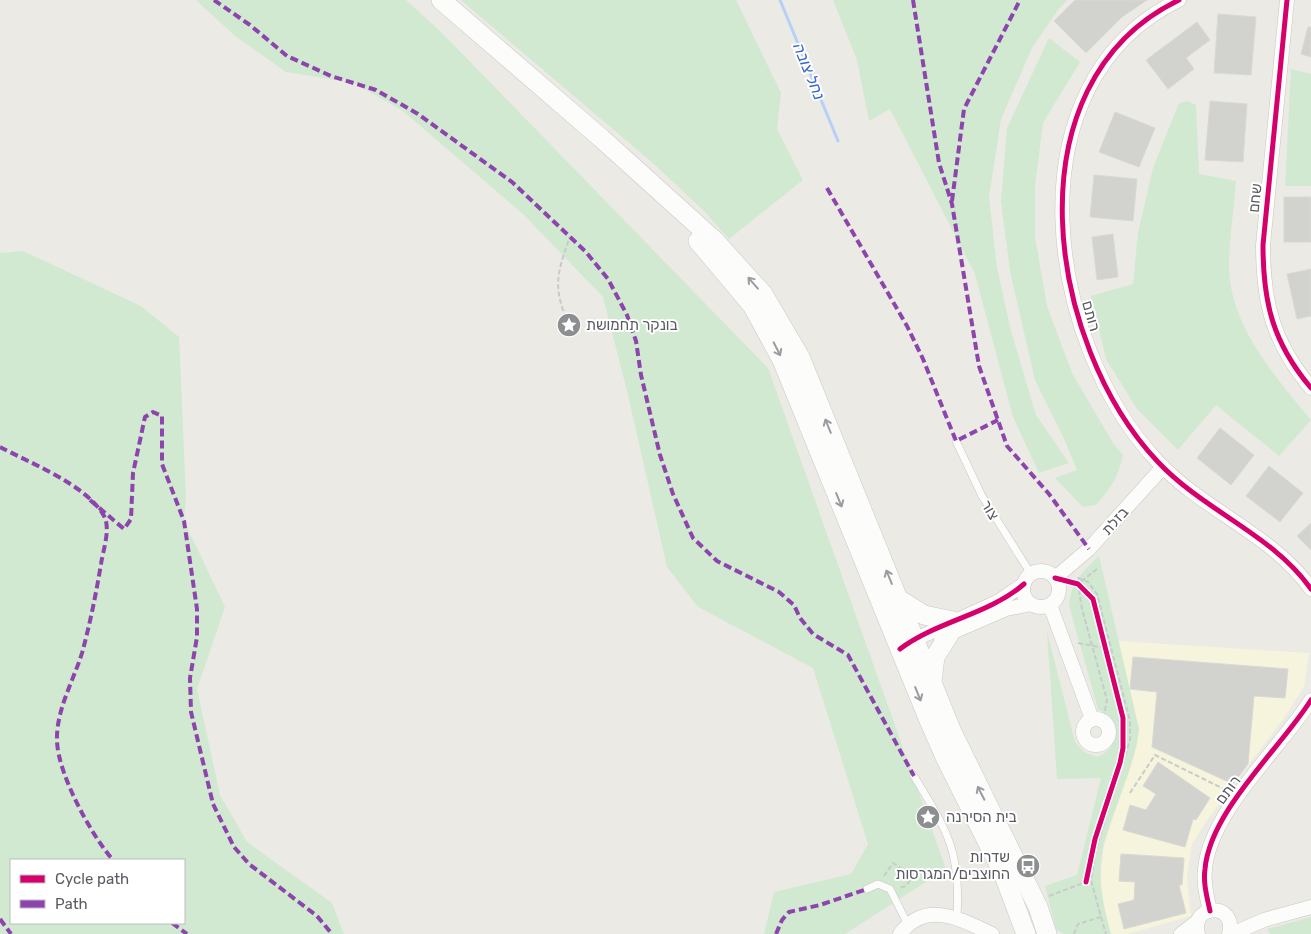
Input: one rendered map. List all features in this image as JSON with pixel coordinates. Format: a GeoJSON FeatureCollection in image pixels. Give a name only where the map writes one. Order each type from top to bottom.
{"type":"FeatureCollection","features":[{"type":"Feature","properties":{"kind":"main road"},"geometry":{"type":"LineString","coordinates":[[442,0],[602,138],[714,240],[763,294],[781,321],[800,357],[897,598],[945,757],[1003,873],[1048,933]]}},
{"type":"Feature","properties":{"kind":"main road"},"geometry":{"type":"LineString","coordinates":[[602,138],[729,275],[767,328],[910,645],[932,685],[968,767],[1027,907],[1026,934]]}},
{"type":"Feature","properties":{"kind":"main road"},"geometry":{"type":"LineString","coordinates":[[897,598],[924,614],[942,620],[952,627],[935,657],[932,685]]}},
{"type":"Feature","properties":{"kind":"main road"},"geometry":{"type":"LineString","coordinates":[[1013,934],[1027,907]]}},
{"type":"Feature","properties":{"kind":"street","name":"רותם"},"geometry":{"type":"LineString","coordinates":[[1179,0],[1138,27],[1112,55],[1089,89],[1072,129],[1065,157],[1062,190],[1062,228],[1067,267],[1076,308],[1089,350],[1106,390],[1130,428],[1163,466],[1192,492],[1282,556],[1311,589]]}},
{"type":"Feature","properties":{"kind":"street","name":"שחם"},"geometry":{"type":"LineString","coordinates":[[1287,0],[1263,245],[1263,272],[1270,318],[1278,338],[1287,356],[1311,388]]}},
{"type":"Feature","properties":{"kind":"street","name":"בזלת"},"geometry":{"type":"LineString","coordinates":[[1058,575],[1101,536],[1163,466]]}},
{"type":"Feature","properties":{"kind":"street"},"geometry":{"type":"LineString","coordinates":[[910,645],[952,627],[1006,609],[1031,604],[1040,607],[1050,605],[1058,592],[1058,575],[1046,572],[1027,579],[999,601],[952,627]]}},
{"type":"Feature","properties":{"kind":"street"},"geometry":{"type":"LineString","coordinates":[[1027,579],[1024,595],[1031,604]]}},
{"type":"Feature","properties":{"kind":"street"},"geometry":{"type":"LineString","coordinates":[[1050,605],[1098,720]]}},
{"type":"Feature","properties":{"kind":"street","name":"רותם"},"geometry":{"type":"LineString","coordinates":[[1210,910],[1205,883],[1206,857],[1216,830],[1238,796],[1311,700]]}},
{"type":"Feature","properties":{"kind":"street"},"geometry":{"type":"LineString","coordinates":[[1228,917],[1231,925],[1231,934],[1264,920],[1311,907]]}},
{"type":"Feature","properties":{"kind":"street"},"geometry":{"type":"LineString","coordinates":[[1181,934],[1198,928],[1202,914],[1210,910],[1221,912],[1228,917],[1264,920]]}},
{"type":"Feature","properties":{"kind":"street"},"geometry":{"type":"LineString","coordinates":[[904,930],[915,920],[942,914],[957,917],[986,932]]}},
{"type":"Feature","properties":{"kind":"lane","name":"צור"},"geometry":{"type":"LineString","coordinates":[[956,441],[982,496],[1027,579]]}},
{"type":"Feature","properties":{"kind":"lane"},"geometry":{"type":"LineString","coordinates":[[914,776],[947,831],[954,850],[959,892],[957,917]]}},
{"type":"Feature","properties":{"kind":"lane"},"geometry":{"type":"LineString","coordinates":[[867,889],[878,884],[890,889],[904,930]]}},
{"type":"Feature","properties":{"kind":"path"},"geometry":{"type":"LineString","coordinates":[[568,325],[559,303],[558,272],[570,236]]}},
{"type":"Feature","properties":{"kind":"path"},"geometry":{"type":"LineString","coordinates":[[1081,582],[1097,569]]}},
{"type":"Feature","properties":{"kind":"path"},"geometry":{"type":"LineString","coordinates":[[1058,575],[1081,582],[1088,582],[1097,594],[1130,722],[1130,740],[1088,881]]}},
{"type":"Feature","properties":{"kind":"path"},"geometry":{"type":"LineString","coordinates":[[1058,575],[1081,582],[1093,599],[1123,718],[1123,748],[1095,839],[1088,881],[1106,934]]}},
{"type":"Feature","properties":{"kind":"path"},"geometry":{"type":"LineString","coordinates":[[1081,582],[1092,646],[1107,700],[1098,720]]}},
{"type":"Feature","properties":{"kind":"path"},"geometry":{"type":"LineString","coordinates":[[1064,640],[1105,648]]}},
{"type":"Feature","properties":{"kind":"path"},"geometry":{"type":"LineString","coordinates":[[1130,793],[1155,755],[1238,796]]}},
{"type":"Feature","properties":{"kind":"path"},"geometry":{"type":"LineString","coordinates":[[878,884],[893,863],[914,876],[906,886],[890,889]]}},
{"type":"Feature","properties":{"kind":"path"},"geometry":{"type":"LineString","coordinates":[[1027,907],[1088,881]]}},
{"type":"Feature","properties":{"kind":"path"},"geometry":{"type":"LineString","coordinates":[[1074,934],[1078,924],[1101,917]]}},
{"type":"Feature","properties":{"kind":"shaded area"},"geometry":{"type":"Polygon","coordinates":[[[1118,641],[1309,653],[1304,687],[1284,718],[1207,820],[1192,844],[1187,877],[1191,916],[1127,934],[1111,934],[1104,911],[1100,883],[1104,845],[1137,746],[1139,729],[1118,641]]]}},
{"type":"Feature","properties":{"kind":"green space"},"geometry":{"type":"Polygon","coordinates":[[[196,0],[406,0],[444,35],[768,368],[946,869],[845,934],[764,934],[774,892],[851,874],[868,844],[813,668],[698,607],[667,567],[628,395],[603,297],[525,216],[403,111],[354,83],[286,72],[235,36],[196,0]]]}},
{"type":"Feature","properties":{"kind":"green space"},"geometry":{"type":"Polygon","coordinates":[[[461,0],[736,0],[781,93],[777,129],[803,180],[729,239],[704,211],[655,165],[461,0]]]}},
{"type":"Feature","properties":{"kind":"green space"},"geometry":{"type":"Polygon","coordinates":[[[833,0],[1067,0],[1032,48],[1001,119],[989,197],[997,268],[1011,331],[1036,415],[1069,463],[1039,473],[1013,417],[975,274],[890,109],[869,121],[857,60],[833,0]]]}},
{"type":"Feature","properties":{"kind":"green space"},"geometry":{"type":"Polygon","coordinates":[[[1049,38],[1080,62],[1043,123],[1035,186],[1035,237],[1047,306],[1072,373],[1113,443],[1123,455],[1116,476],[1106,493],[1096,505],[1083,507],[1055,478],[1077,470],[1035,380],[1010,271],[1001,201],[1007,128],[1049,38]]]}},
{"type":"Feature","properties":{"kind":"green space"},"geometry":{"type":"Polygon","coordinates":[[[1291,69],[1311,74],[1311,186],[1285,186],[1291,69]]]}},
{"type":"Feature","properties":{"kind":"green space"},"geometry":{"type":"Polygon","coordinates":[[[1188,101],[1196,105],[1199,174],[1236,181],[1230,241],[1230,284],[1244,327],[1268,366],[1311,420],[1279,456],[1216,405],[1178,450],[1137,409],[1106,359],[1091,296],[1133,284],[1138,233],[1153,168],[1179,103],[1188,101]]]}},
{"type":"Feature","properties":{"kind":"green space"},"geometry":{"type":"Polygon","coordinates":[[[23,251],[141,306],[179,337],[186,498],[184,521],[225,607],[197,689],[220,795],[247,842],[332,903],[344,934],[0,934],[0,253],[23,251]]]}},
{"type":"Feature","properties":{"kind":"green space"},"geometry":{"type":"Polygon","coordinates":[[[1099,556],[1139,729],[1133,758],[1108,829],[1102,854],[1102,889],[1105,912],[1111,934],[1064,934],[1056,929],[1045,886],[1077,875],[1101,778],[1057,779],[1047,632],[1075,742],[1084,752],[1097,757],[1105,753],[1110,747],[1113,741],[1113,727],[1105,714],[1098,709],[1069,605],[1075,584],[1099,556]]]}},
{"type":"Feature","properties":{"kind":"green space"},"geometry":{"type":"Polygon","coordinates":[[[1311,917],[1311,934],[1270,934],[1267,929],[1311,917]]]}},
{"type":"Feature","properties":{"kind":"building"},"geometry":{"type":"Polygon","coordinates":[[[1075,0],[1147,0],[1122,17],[1086,53],[1054,21],[1075,0]]]}},
{"type":"Feature","properties":{"kind":"building"},"geometry":{"type":"Polygon","coordinates":[[[1218,14],[1256,17],[1251,75],[1214,73],[1218,14]]]}},
{"type":"Feature","properties":{"kind":"building"},"geometry":{"type":"Polygon","coordinates":[[[1197,22],[1210,40],[1186,58],[1194,69],[1168,89],[1146,60],[1197,22]]]}},
{"type":"Feature","properties":{"kind":"building"},"geometry":{"type":"Polygon","coordinates":[[[1308,27],[1311,27],[1311,57],[1301,54],[1308,27]]]}},
{"type":"Feature","properties":{"kind":"building"},"geometry":{"type":"Polygon","coordinates":[[[1210,101],[1247,104],[1243,162],[1205,160],[1210,101]]]}},
{"type":"Feature","properties":{"kind":"building"},"geometry":{"type":"Polygon","coordinates":[[[1115,112],[1155,128],[1139,167],[1099,152],[1115,112]]]}},
{"type":"Feature","properties":{"kind":"building"},"geometry":{"type":"Polygon","coordinates":[[[1094,175],[1137,179],[1133,221],[1090,217],[1094,175]]]}},
{"type":"Feature","properties":{"kind":"building"},"geometry":{"type":"Polygon","coordinates":[[[1284,197],[1311,197],[1311,242],[1284,242],[1284,197]]]}},
{"type":"Feature","properties":{"kind":"building"},"geometry":{"type":"Polygon","coordinates":[[[1113,234],[1118,277],[1097,280],[1092,237],[1113,234]]]}},
{"type":"Feature","properties":{"kind":"building"},"geometry":{"type":"Polygon","coordinates":[[[1311,269],[1311,316],[1297,319],[1287,274],[1311,269]]]}},
{"type":"Feature","properties":{"kind":"building"},"geometry":{"type":"Polygon","coordinates":[[[1220,428],[1254,455],[1231,485],[1197,458],[1220,428]]]}},
{"type":"Feature","properties":{"kind":"building"},"geometry":{"type":"Polygon","coordinates":[[[1269,466],[1303,493],[1280,522],[1246,496],[1269,466]]]}},
{"type":"Feature","properties":{"kind":"building"},"geometry":{"type":"Polygon","coordinates":[[[1311,523],[1311,550],[1297,536],[1311,523]]]}},
{"type":"Feature","properties":{"kind":"building"},"geometry":{"type":"Polygon","coordinates":[[[1133,657],[1288,669],[1285,698],[1254,696],[1248,764],[1233,784],[1152,747],[1157,692],[1130,689],[1133,657]]]}},
{"type":"Feature","properties":{"kind":"building"},"geometry":{"type":"Polygon","coordinates":[[[1158,762],[1210,798],[1196,820],[1193,819],[1185,847],[1123,830],[1130,805],[1146,810],[1156,794],[1143,786],[1158,762]]]}},
{"type":"Feature","properties":{"kind":"building"},"geometry":{"type":"Polygon","coordinates":[[[1121,854],[1184,858],[1182,885],[1179,885],[1186,913],[1124,929],[1118,904],[1134,900],[1135,882],[1119,881],[1121,854]]]}},
{"type":"Feature","properties":{"kind":"waterway","name":"נחל צובה"},"geometry":{"type":"LineString","coordinates":[[780,0],[838,141]]}},
{"type":"Feature","properties":{"kind":"marked path"},"geometry":{"type":"LineString","coordinates":[[214,0],[250,25],[287,56],[331,76],[376,90],[418,114],[512,182],[586,252],[608,279],[627,315],[636,341],[641,375],[660,455],[673,494],[693,538],[717,561],[779,592],[794,605],[800,618],[813,634],[848,655],[914,776]]}},
{"type":"Feature","properties":{"kind":"marked path"},"geometry":{"type":"LineString","coordinates":[[913,0],[939,163],[952,204],[979,366],[1007,446],[1049,494],[1089,549]]}},
{"type":"Feature","properties":{"kind":"marked path"},"geometry":{"type":"LineString","coordinates":[[952,201],[964,109],[1020,0]]}},
{"type":"Feature","properties":{"kind":"marked path"},"geometry":{"type":"LineString","coordinates":[[827,188],[907,326],[923,359],[956,441],[998,420]]}},
{"type":"Feature","properties":{"kind":"marked path"},"geometry":{"type":"LineString","coordinates":[[90,500],[124,529],[131,519],[133,473],[145,417],[153,412],[162,416],[162,464],[184,521],[197,609],[197,637],[190,678],[191,712],[213,804],[234,847],[249,864],[317,916],[332,934]]}},
{"type":"Feature","properties":{"kind":"marked path"},"geometry":{"type":"LineString","coordinates":[[0,447],[57,476],[85,494],[96,505],[106,521],[106,540],[90,620],[82,653],[62,707],[57,730],[57,741],[59,755],[69,787],[95,836],[112,859]]}},
{"type":"Feature","properties":{"kind":"marked path"},"geometry":{"type":"LineString","coordinates":[[776,934],[782,920],[789,912],[820,905],[867,889]]}},
{"type":"Feature","properties":{"kind":"marked path"},"geometry":{"type":"LineString","coordinates":[[0,919],[11,934]]}},
{"type":"Feature","properties":{"kind":"marked path"},"geometry":{"type":"LineString","coordinates":[[173,924],[187,934]]}},
{"type":"Feature","properties":{"kind":"cycle path"},"geometry":{"type":"LineString","coordinates":[[1179,0],[1124,39],[1088,91],[1068,152],[1062,218],[1071,286],[1090,352],[1120,412],[1158,462],[1196,495],[1277,553],[1311,589]]}},
{"type":"Feature","properties":{"kind":"cycle path"},"geometry":{"type":"LineString","coordinates":[[1287,0],[1263,245],[1265,285],[1268,304],[1279,338],[1287,355],[1311,388]]}},
{"type":"Feature","properties":{"kind":"cycle path"},"geometry":{"type":"LineString","coordinates":[[1055,578],[1078,584],[1093,599],[1123,718],[1123,748],[1120,763],[1095,839],[1086,882]]}},
{"type":"Feature","properties":{"kind":"cycle path"},"geometry":{"type":"LineString","coordinates":[[900,649],[930,631],[995,603],[1010,595],[1024,584]]}},
{"type":"Feature","properties":{"kind":"cycle path"},"geometry":{"type":"LineString","coordinates":[[1210,911],[1205,885],[1205,869],[1210,847],[1219,825],[1248,781],[1311,700]]}},
{"type":"Feature","properties":{"kind":"place","name":"בונקר תחמושת"},"geometry":{"type":"Point","coordinates":[569,325]}},
{"type":"Feature","properties":{"kind":"place","name":"בית הסירנה"},"geometry":{"type":"Point","coordinates":[928,817]}},
{"type":"Feature","properties":{"kind":"place","name":"שדרות החוצבים/המגרסות"},"geometry":{"type":"Point","coordinates":[1028,866]}}]}
